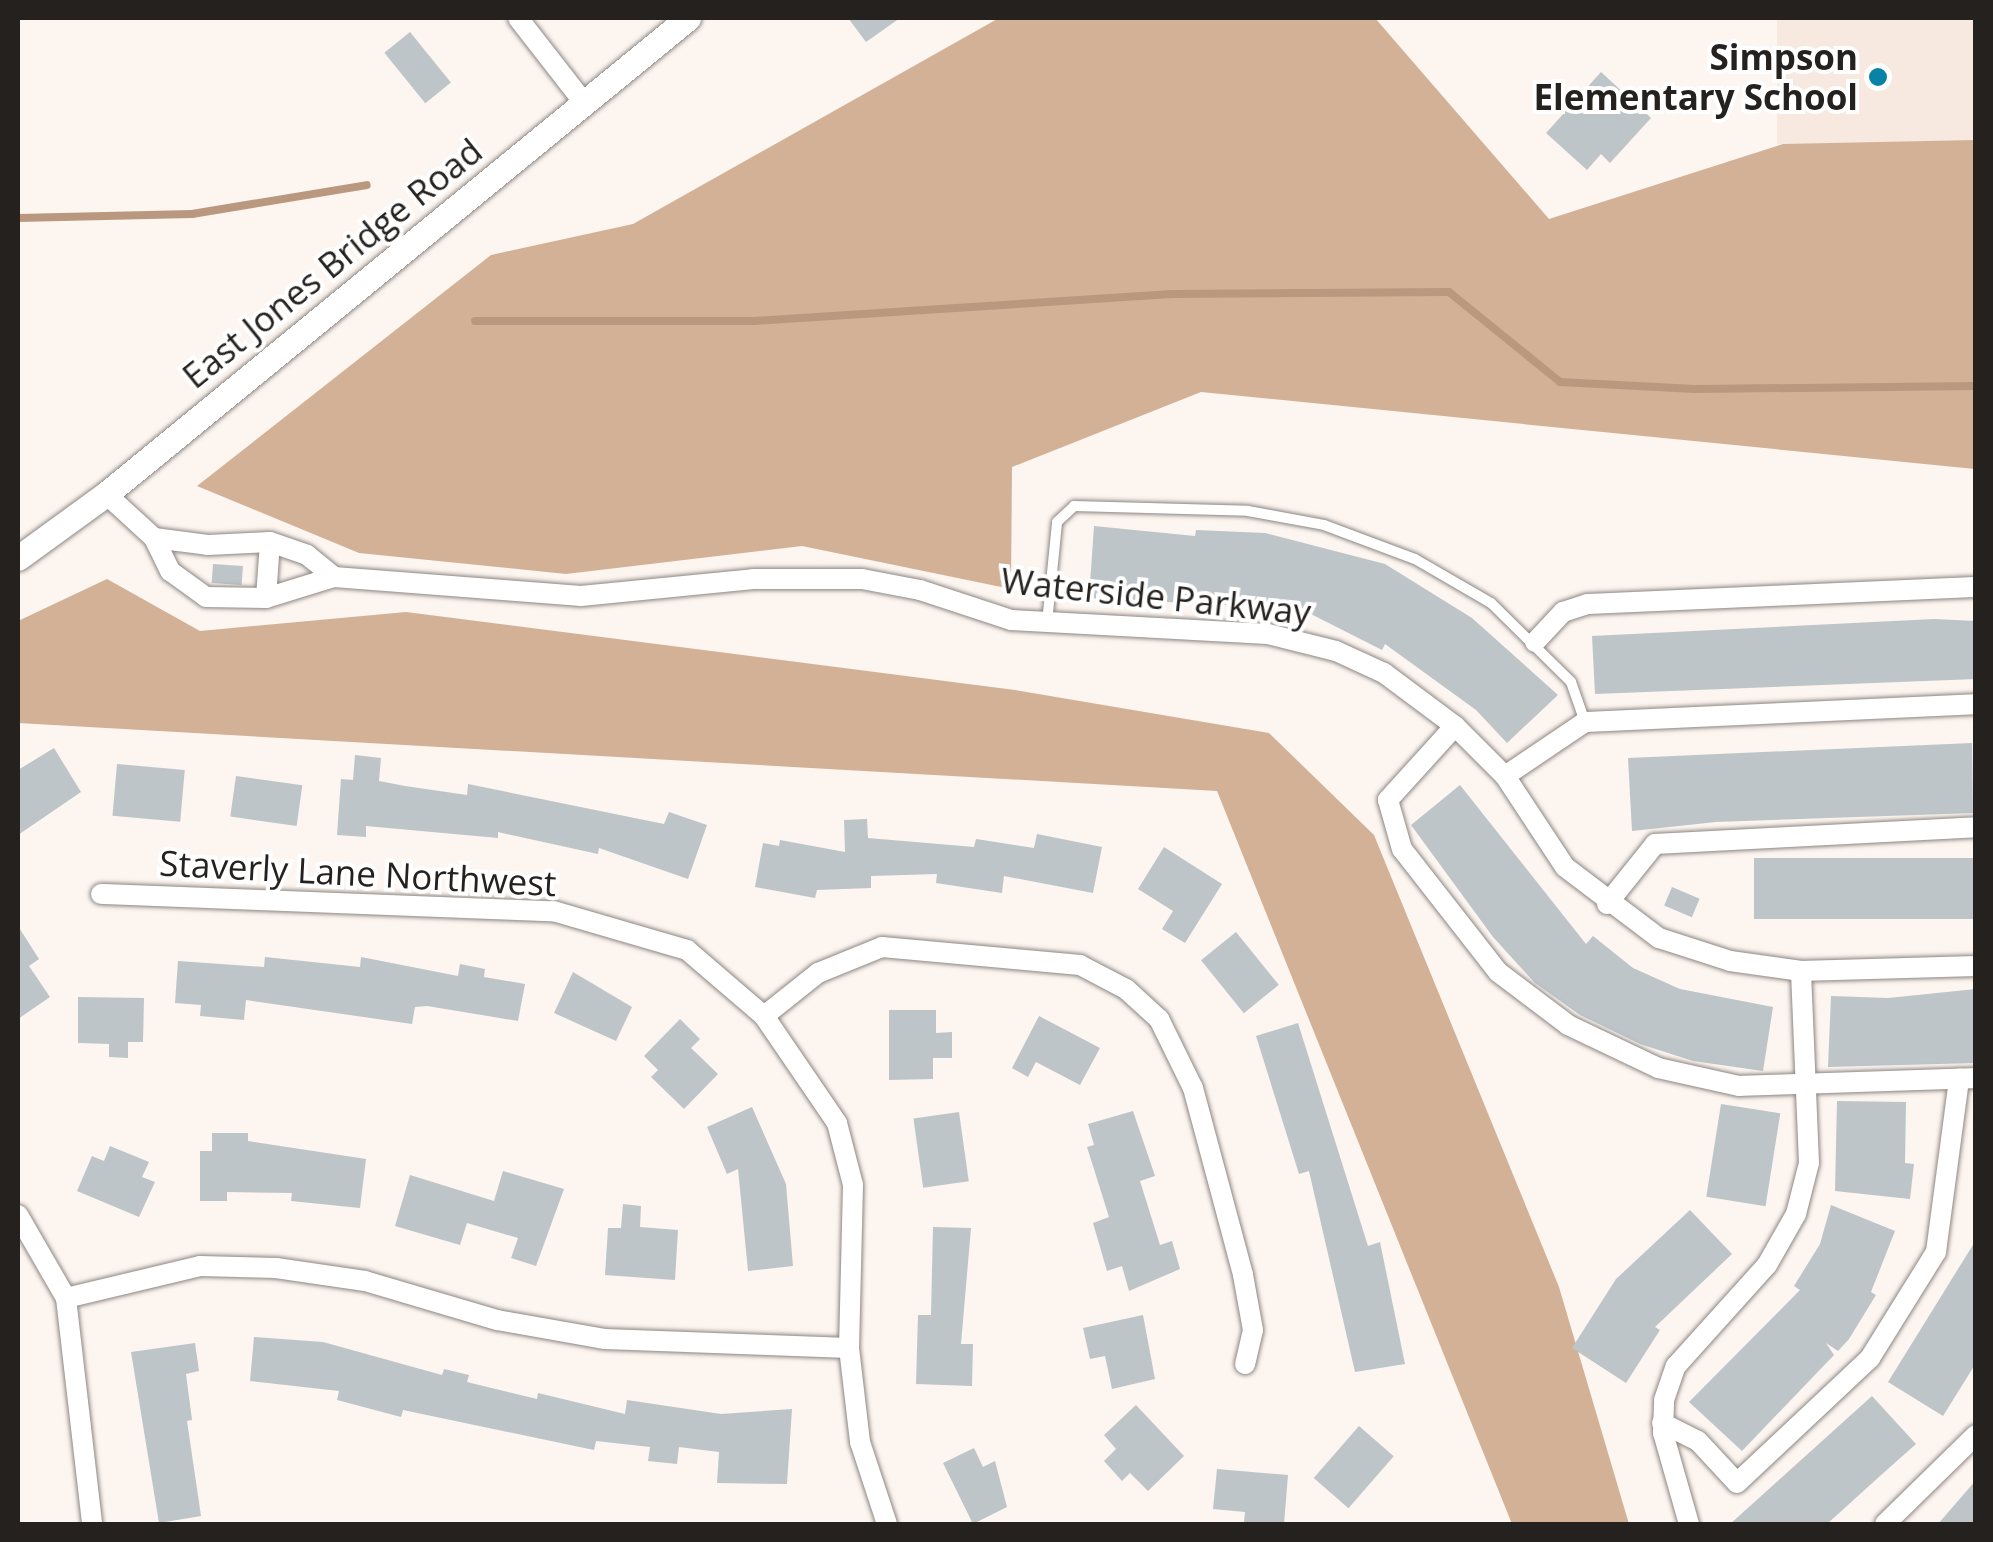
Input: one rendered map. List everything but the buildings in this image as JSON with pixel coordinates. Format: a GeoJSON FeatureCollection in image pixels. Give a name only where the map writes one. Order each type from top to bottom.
{"type":"FeatureCollection","features":[{"type":"Feature","properties":{"kind":"street"},"geometry":{"type":"LineString","coordinates":[[518,18],[585,104]]}},
{"type":"Feature","properties":{"kind":"street","name":"East Jones Bridge Road"},"geometry":{"type":"LineString","coordinates":[[18,558],[106,494],[688,18]]}},
{"type":"Feature","properties":{"kind":"street","name":"Waterside Parkway"},"geometry":{"type":"LineString","coordinates":[[106,494],[154,538],[170,571],[206,598],[266,598],[334,577],[581,596],[754,580],[862,579],[920,590],[1011,620],[1268,634],[1336,651],[1384,674],[1455,726],[1505,776],[1565,866],[1607,904],[1659,938],[1730,961],[1802,971],[1976,966]]}},
{"type":"Feature","properties":{"kind":"street","name":"Waterside Parkway"},"geometry":{"type":"LineString","coordinates":[[154,538],[270,542],[308,555],[334,577]]}},
{"type":"Feature","properties":{"kind":"street"},"geometry":{"type":"LineString","coordinates":[[266,598],[270,542]]}},
{"type":"Feature","properties":{"kind":"street"},"geometry":{"type":"LineString","coordinates":[[1535,642],[1563,612],[1587,604],[1976,588]]}},
{"type":"Feature","properties":{"kind":"street"},"geometry":{"type":"LineString","coordinates":[[1505,776],[1585,722],[1976,704]]}},
{"type":"Feature","properties":{"kind":"street"},"geometry":{"type":"LineString","coordinates":[[1455,726],[1388,800],[1402,850],[1498,972],[1568,1025],[1658,1068],[1738,1086],[1967,1079],[1936,1252],[1870,1358],[1737,1483],[1698,1441],[1662,1424]]}},
{"type":"Feature","properties":{"kind":"street"},"geometry":{"type":"LineString","coordinates":[[1607,904],[1655,844],[1976,826]]}},
{"type":"Feature","properties":{"kind":"street","name":"Staverly Lane Northwest"},"geometry":{"type":"LineString","coordinates":[[101,894],[553,910],[687,950],[764,1016],[837,1123],[854,1185],[849,1348],[860,1442],[887,1524]]}},
{"type":"Feature","properties":{"kind":"street"},"geometry":{"type":"LineString","coordinates":[[764,1016],[818,973],[882,947],[1080,965],[1126,988],[1159,1019],[1193,1088],[1253,1330],[1245,1364]]}},
{"type":"Feature","properties":{"kind":"street"},"geometry":{"type":"LineString","coordinates":[[1689,1524],[1662,1424],[1676,1366],[1766,1265],[1796,1214],[1809,1163],[1802,971]]}},
{"type":"Feature","properties":{"kind":"street"},"geometry":{"type":"LineString","coordinates":[[18,1215],[66,1298],[92,1524]]}},
{"type":"Feature","properties":{"kind":"street"},"geometry":{"type":"LineString","coordinates":[[66,1298],[200,1266],[276,1268],[365,1281],[497,1320],[606,1339],[849,1348]]}},
{"type":"Feature","properties":{"kind":"street"},"geometry":{"type":"LineString","coordinates":[[1885,1524],[1976,1435]]}},
{"type":"Feature","properties":{"kind":"lane"},"geometry":{"type":"LineString","coordinates":[[1048,623],[1057,522],[1074,506],[1248,511],[1324,525],[1415,559],[1492,603],[1571,682],[1585,722]]}},
{"type":"Feature","properties":{"kind":"shaded area"},"geometry":{"type":"Polygon","coordinates":[[[999,18],[1375,18],[1549,219],[1783,144],[1975,140],[1975,469],[1201,392],[1012,467],[1011,589],[802,546],[566,574],[359,553],[197,486],[491,255],[633,224],[999,18]]]}},
{"type":"Feature","properties":{"kind":"shaded area","name":"Simpson Elementary School"},"geometry":{"type":"Polygon","coordinates":[[[1777,18],[1975,18],[1975,144],[1777,144],[1777,18]]]}},
{"type":"Feature","properties":{"kind":"shaded area"},"geometry":{"type":"Polygon","coordinates":[[[107,579],[200,631],[406,612],[1015,690],[1269,733],[1374,835],[1559,1287],[1629,1524],[1512,1524],[1217,791],[18,723],[18,621],[107,579]]]}},
{"type":"Feature","properties":{"kind":"waterway"},"geometry":{"type":"LineString","coordinates":[[18,218],[192,214],[367,185]]}},
{"type":"Feature","properties":{"kind":"waterway"},"geometry":{"type":"LineString","coordinates":[[475,321],[754,321],[1172,294],[1449,292],[1560,382],[1695,389],[1976,386]]}},
{"type":"Feature","properties":{"kind":"place","name":"Simpson Elementary School"},"geometry":{"type":"Point","coordinates":[1878,77]}}]}
